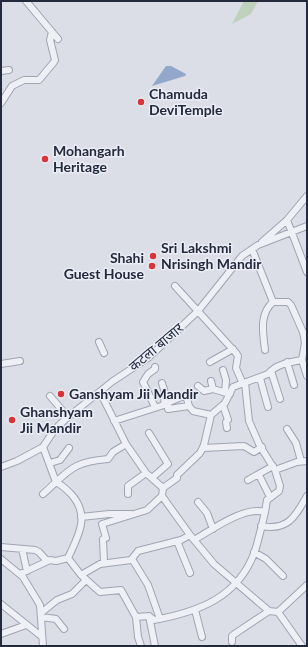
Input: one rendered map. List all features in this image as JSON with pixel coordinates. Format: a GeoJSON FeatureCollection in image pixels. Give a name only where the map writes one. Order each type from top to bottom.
{"type":"FeatureCollection","features":[{"type":"Feature","properties":{"kind":"street"},"geometry":{"type":"LineString","coordinates":[[27,2],[58,39]]}},
{"type":"Feature","properties":{"kind":"street"},"geometry":{"type":"LineString","coordinates":[[1,103],[12,86],[24,80],[39,80],[54,62],[55,60],[50,40],[52,32]]}},
{"type":"Feature","properties":{"kind":"street"},"geometry":{"type":"LineString","coordinates":[[1,70],[9,70]]}},
{"type":"Feature","properties":{"kind":"street"},"geometry":{"type":"LineString","coordinates":[[258,245],[287,220],[307,196]]}},
{"type":"Feature","properties":{"kind":"street"},"geometry":{"type":"LineString","coordinates":[[287,220],[307,272]]}},
{"type":"Feature","properties":{"kind":"street","name":"कटला बाजार"},"geometry":{"type":"LineString","coordinates":[[43,447],[55,429],[68,417],[148,358],[198,311],[242,256],[258,245],[307,226]]}},
{"type":"Feature","properties":{"kind":"street"},"geometry":{"type":"LineString","coordinates":[[252,249],[273,302]]}},
{"type":"Feature","properties":{"kind":"street"},"geometry":{"type":"LineString","coordinates":[[136,617],[149,616],[154,620],[167,619],[196,610],[224,596],[238,582],[254,552],[267,500],[280,489],[274,468],[262,447],[248,416],[244,383],[236,368],[238,356],[175,286]]}},
{"type":"Feature","properties":{"kind":"street"},"geometry":{"type":"LineString","coordinates":[[265,350],[262,330],[264,315],[268,306],[273,302],[288,302],[305,332],[306,343],[302,360],[307,376]]}},
{"type":"Feature","properties":{"kind":"street"},"geometry":{"type":"LineString","coordinates":[[99,342],[104,353]]}},
{"type":"Feature","properties":{"kind":"street"},"geometry":{"type":"LineString","coordinates":[[210,362],[233,349]]}},
{"type":"Feature","properties":{"kind":"street"},"geometry":{"type":"LineString","coordinates":[[227,393],[233,387],[260,378],[287,362],[302,360]]}},
{"type":"Feature","properties":{"kind":"street"},"geometry":{"type":"LineString","coordinates":[[1,364],[20,361]]}},
{"type":"Feature","properties":{"kind":"street"},"geometry":{"type":"LineString","coordinates":[[287,362],[294,385]]}},
{"type":"Feature","properties":{"kind":"street"},"geometry":{"type":"LineString","coordinates":[[155,367],[155,369],[148,374],[142,382],[155,407]]}},
{"type":"Feature","properties":{"kind":"street"},"geometry":{"type":"LineString","coordinates":[[104,563],[103,539],[106,538],[102,524],[147,510],[162,496],[164,488],[177,478],[177,475],[203,448],[211,415],[223,404],[227,393],[226,380],[223,370]]}},
{"type":"Feature","properties":{"kind":"street"},"geometry":{"type":"LineString","coordinates":[[271,371],[280,399]]}},
{"type":"Feature","properties":{"kind":"street"},"geometry":{"type":"LineString","coordinates":[[260,378],[268,407]]}},
{"type":"Feature","properties":{"kind":"street"},"geometry":{"type":"LineString","coordinates":[[211,381],[213,389]]}},
{"type":"Feature","properties":{"kind":"street"},"geometry":{"type":"LineString","coordinates":[[162,383],[168,409],[189,406]]}},
{"type":"Feature","properties":{"kind":"street"},"geometry":{"type":"LineString","coordinates":[[198,386],[204,391],[213,389],[227,393]]}},
{"type":"Feature","properties":{"kind":"street"},"geometry":{"type":"LineString","coordinates":[[100,392],[126,444],[146,473],[153,477],[164,488]]}},
{"type":"Feature","properties":{"kind":"street"},"geometry":{"type":"LineString","coordinates":[[114,420],[166,405],[167,403],[186,395],[192,411],[211,415]]}},
{"type":"Feature","properties":{"kind":"street"},"geometry":{"type":"LineString","coordinates":[[50,396],[68,417]]}},
{"type":"Feature","properties":{"kind":"street"},"geometry":{"type":"LineString","coordinates":[[223,404],[228,420],[226,422],[227,428]]}},
{"type":"Feature","properties":{"kind":"street"},"geometry":{"type":"LineString","coordinates":[[248,480],[274,468],[304,461],[296,443],[287,429]]}},
{"type":"Feature","properties":{"kind":"street"},"geometry":{"type":"LineString","coordinates":[[149,433],[168,464],[153,477]]}},
{"type":"Feature","properties":{"kind":"street"},"geometry":{"type":"LineString","coordinates":[[43,494],[73,467],[86,461],[108,459],[113,452],[126,444]]}},
{"type":"Feature","properties":{"kind":"street"},"geometry":{"type":"LineString","coordinates":[[203,448],[244,446],[254,452],[262,447]]}},
{"type":"Feature","properties":{"kind":"street"},"geometry":{"type":"LineString","coordinates":[[1,467],[43,447],[56,482],[61,484],[76,500],[81,510],[82,524],[72,552],[68,558],[47,561],[20,574]]}},
{"type":"Feature","properties":{"kind":"street"},"geometry":{"type":"LineString","coordinates":[[50,463],[60,460],[69,448]]}},
{"type":"Feature","properties":{"kind":"street"},"geometry":{"type":"LineString","coordinates":[[128,494],[128,486],[146,473]]}},
{"type":"Feature","properties":{"kind":"street"},"geometry":{"type":"LineString","coordinates":[[259,475],[270,497]]}},
{"type":"Feature","properties":{"kind":"street"},"geometry":{"type":"LineString","coordinates":[[162,496],[192,538],[214,564],[238,582],[269,611],[278,612],[304,645]]}},
{"type":"Feature","properties":{"kind":"street"},"geometry":{"type":"LineString","coordinates":[[261,526],[270,528],[285,525],[294,516],[307,496]]}},
{"type":"Feature","properties":{"kind":"street"},"geometry":{"type":"LineString","coordinates":[[198,502],[207,513],[213,529]]}},
{"type":"Feature","properties":{"kind":"street"},"geometry":{"type":"LineString","coordinates":[[42,615],[57,600],[72,594],[84,577],[100,564],[132,559],[138,551],[192,538],[255,510],[265,512]]}},
{"type":"Feature","properties":{"kind":"street"},"geometry":{"type":"LineString","coordinates":[[82,517],[109,514],[136,514]]}},
{"type":"Feature","properties":{"kind":"street"},"geometry":{"type":"LineString","coordinates":[[176,541],[190,573]]}},
{"type":"Feature","properties":{"kind":"street"},"geometry":{"type":"LineString","coordinates":[[1,547],[39,552],[47,561]]}},
{"type":"Feature","properties":{"kind":"street"},"geometry":{"type":"LineString","coordinates":[[22,549],[27,571]]}},
{"type":"Feature","properties":{"kind":"street"},"geometry":{"type":"LineString","coordinates":[[254,552],[266,559],[283,576]]}},
{"type":"Feature","properties":{"kind":"street"},"geometry":{"type":"LineString","coordinates":[[68,558],[84,577],[100,592],[121,590],[136,617],[137,631],[141,646]]}},
{"type":"Feature","properties":{"kind":"street"},"geometry":{"type":"LineString","coordinates":[[1,559],[20,574],[40,605],[42,615],[40,645]]}},
{"type":"Feature","properties":{"kind":"street"},"geometry":{"type":"LineString","coordinates":[[132,559],[148,584],[160,619]]}},
{"type":"Feature","properties":{"kind":"street"},"geometry":{"type":"LineString","coordinates":[[278,612],[307,585]]}},
{"type":"Feature","properties":{"kind":"street"},"geometry":{"type":"LineString","coordinates":[[1,604],[41,636]]}},
{"type":"Feature","properties":{"kind":"street"},"geometry":{"type":"LineString","coordinates":[[196,610],[202,637]]}},
{"type":"Feature","properties":{"kind":"street"},"geometry":{"type":"LineString","coordinates":[[232,642],[232,636],[269,611]]}},
{"type":"Feature","properties":{"kind":"street"},"geometry":{"type":"LineString","coordinates":[[42,615],[56,619],[64,629]]}},
{"type":"Feature","properties":{"kind":"street"},"geometry":{"type":"LineString","coordinates":[[149,616],[155,646]]}},
{"type":"Feature","properties":{"kind":"street"},"geometry":{"type":"LineString","coordinates":[[1,634],[26,625]]}},
{"type":"Feature","properties":{"kind":"green space"},"geometry":{"type":"Polygon","coordinates":[[[244,1],[258,1],[251,14],[232,24],[244,1]]]}},
{"type":"Feature","properties":{"kind":"water"},"geometry":{"type":"Polygon","coordinates":[[[166,66],[171,66],[186,74],[185,76],[152,86],[166,66]]]}},
{"type":"Feature","properties":{"kind":"place","name":"Chamuda DeviTemple"},"geometry":{"type":"Point","coordinates":[141,102]}},
{"type":"Feature","properties":{"kind":"place","name":"Mohangarh Heritage"},"geometry":{"type":"Point","coordinates":[45,159]}},
{"type":"Feature","properties":{"kind":"place","name":"Sri Lakshmi Nrisingh Mandir"},"geometry":{"type":"Point","coordinates":[153,256]}},
{"type":"Feature","properties":{"kind":"place","name":"Shahi Guest House"},"geometry":{"type":"Point","coordinates":[152,266]}},
{"type":"Feature","properties":{"kind":"place","name":"Ganshyam Jii Mandir"},"geometry":{"type":"Point","coordinates":[61,394]}},
{"type":"Feature","properties":{"kind":"place","name":"Ghanshyam Jii Mandir"},"geometry":{"type":"Point","coordinates":[12,420]}}]}
